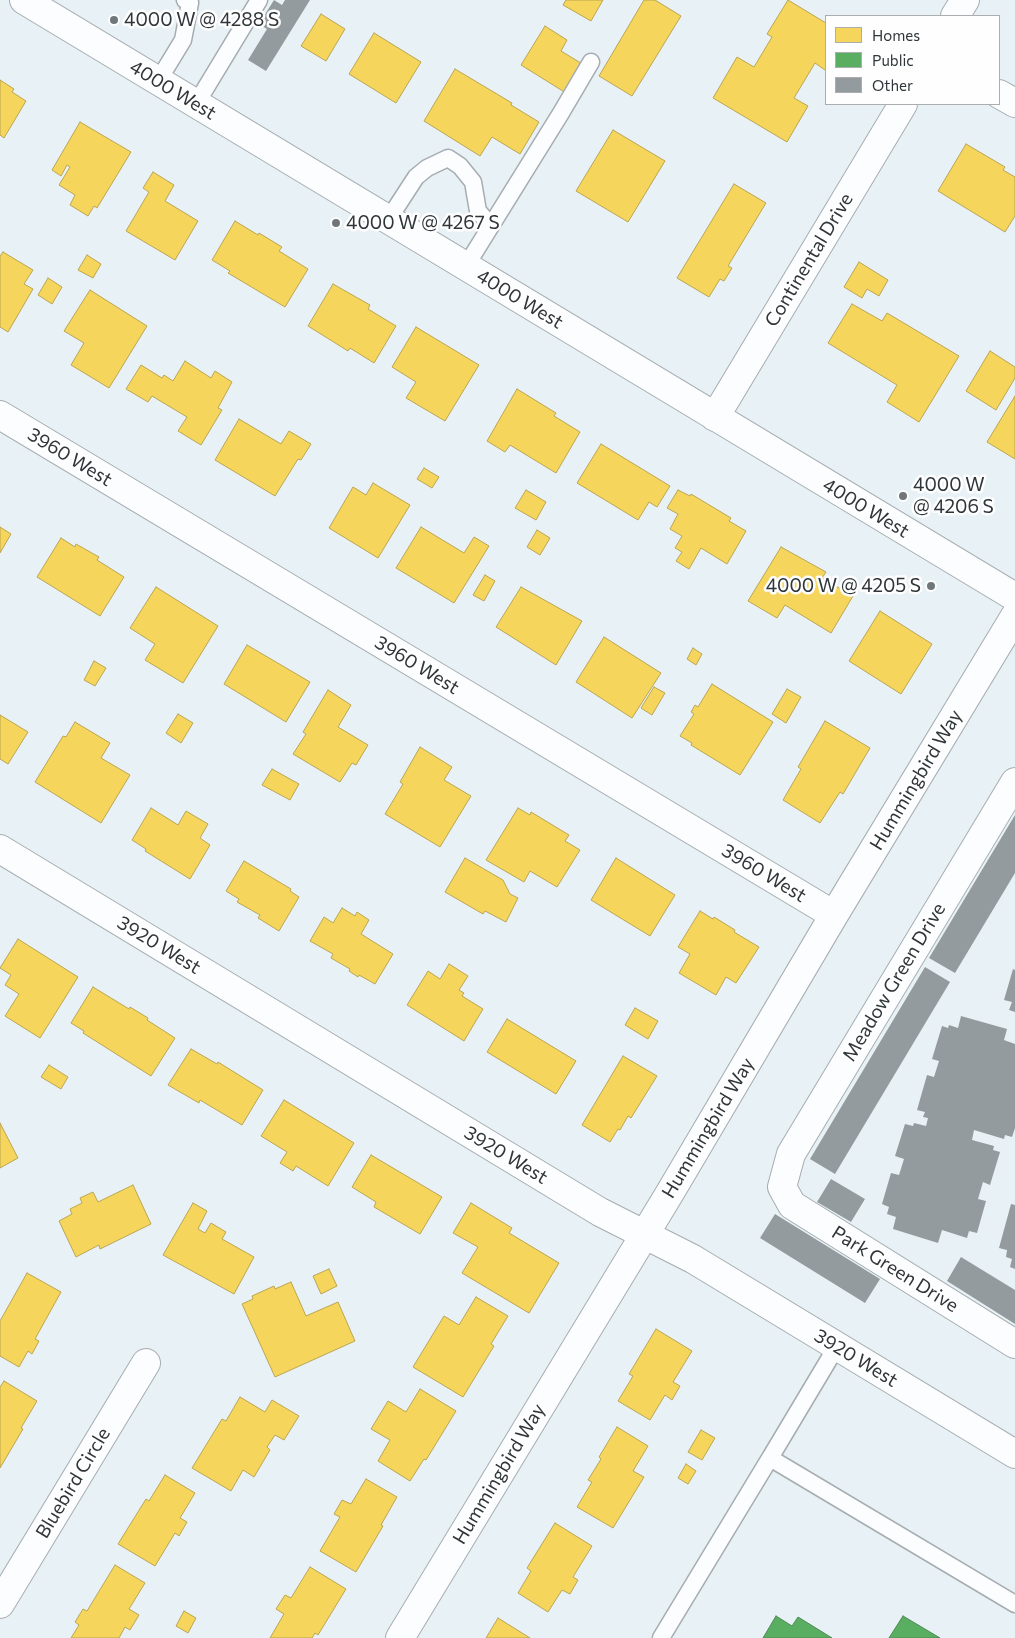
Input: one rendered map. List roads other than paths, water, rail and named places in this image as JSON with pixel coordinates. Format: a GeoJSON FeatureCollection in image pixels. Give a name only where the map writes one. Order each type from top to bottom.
{"type":"FeatureCollection","features":[{"type":"Feature","properties":{"kind":"street"},"geometry":{"type":"LineString","coordinates":[[956,15],[965,0]]}},
{"type":"Feature","properties":{"kind":"street","name":"4000 West"},"geometry":{"type":"LineString","coordinates":[[29,1],[196,104],[1015,597]]}},
{"type":"Feature","properties":{"kind":"street"},"geometry":{"type":"LineString","coordinates":[[1000,95],[1015,104]]}},
{"type":"Feature","properties":{"kind":"street","name":"Continental Drive"},"geometry":{"type":"LineString","coordinates":[[715,417],[902,105]]}},
{"type":"Feature","properties":{"kind":"street","name":"3960 West"},"geometry":{"type":"LineString","coordinates":[[0,415],[834,915]]}},
{"type":"Feature","properties":{"kind":"street","name":"Hummingbird Way"},"geometry":{"type":"LineString","coordinates":[[400,1638],[1015,616]]}},
{"type":"Feature","properties":{"kind":"street","name":"Meadow Green Drive"},"geometry":{"type":"LineString","coordinates":[[782,1187],[790,1154],[1015,782]]}},
{"type":"Feature","properties":{"kind":"street","name":"3920 West"},"geometry":{"type":"LineString","coordinates":[[0,849],[600,1212],[693,1259],[1015,1454]]}},
{"type":"Feature","properties":{"kind":"street","name":"Park Green Drive"},"geometry":{"type":"LineString","coordinates":[[782,1187],[792,1205],[1015,1344]]}},
{"type":"Feature","properties":{"kind":"street","name":"Bluebird Circle"},"geometry":{"type":"LineString","coordinates":[[0,1604],[146,1363]]}},
{"type":"Feature","properties":{"kind":"lane"},"geometry":{"type":"LineString","coordinates":[[158,81],[182,40],[190,3],[185,0]]}},
{"type":"Feature","properties":{"kind":"lane"},"geometry":{"type":"LineString","coordinates":[[196,104],[258,0]]}},
{"type":"Feature","properties":{"kind":"lane"},"geometry":{"type":"LineString","coordinates":[[466,266],[591,62]]}},
{"type":"Feature","properties":{"kind":"lane"},"geometry":{"type":"LineString","coordinates":[[388,220],[416,177],[427,168],[448,158],[460,166],[473,182],[478,211],[491,226]]}},
{"type":"Feature","properties":{"kind":"lane"},"geometry":{"type":"LineString","coordinates":[[661,1638],[837,1346]]}},
{"type":"Feature","properties":{"kind":"lane"},"geometry":{"type":"LineString","coordinates":[[770,1458],[1015,1604]]}},
{"type":"Feature","properties":{"kind":"place","name":"4000 W @ 4288 S"},"geometry":{"type":"Point","coordinates":[114,20]}},
{"type":"Feature","properties":{"kind":"place","name":"4000 W @ 4267 S"},"geometry":{"type":"Point","coordinates":[336,223]}},
{"type":"Feature","properties":{"kind":"place","name":"4000 W @ 4206 S"},"geometry":{"type":"Point","coordinates":[903,496]}},
{"type":"Feature","properties":{"kind":"place","name":"4000 W @ 4205 S"},"geometry":{"type":"Point","coordinates":[931,586]}}]}
